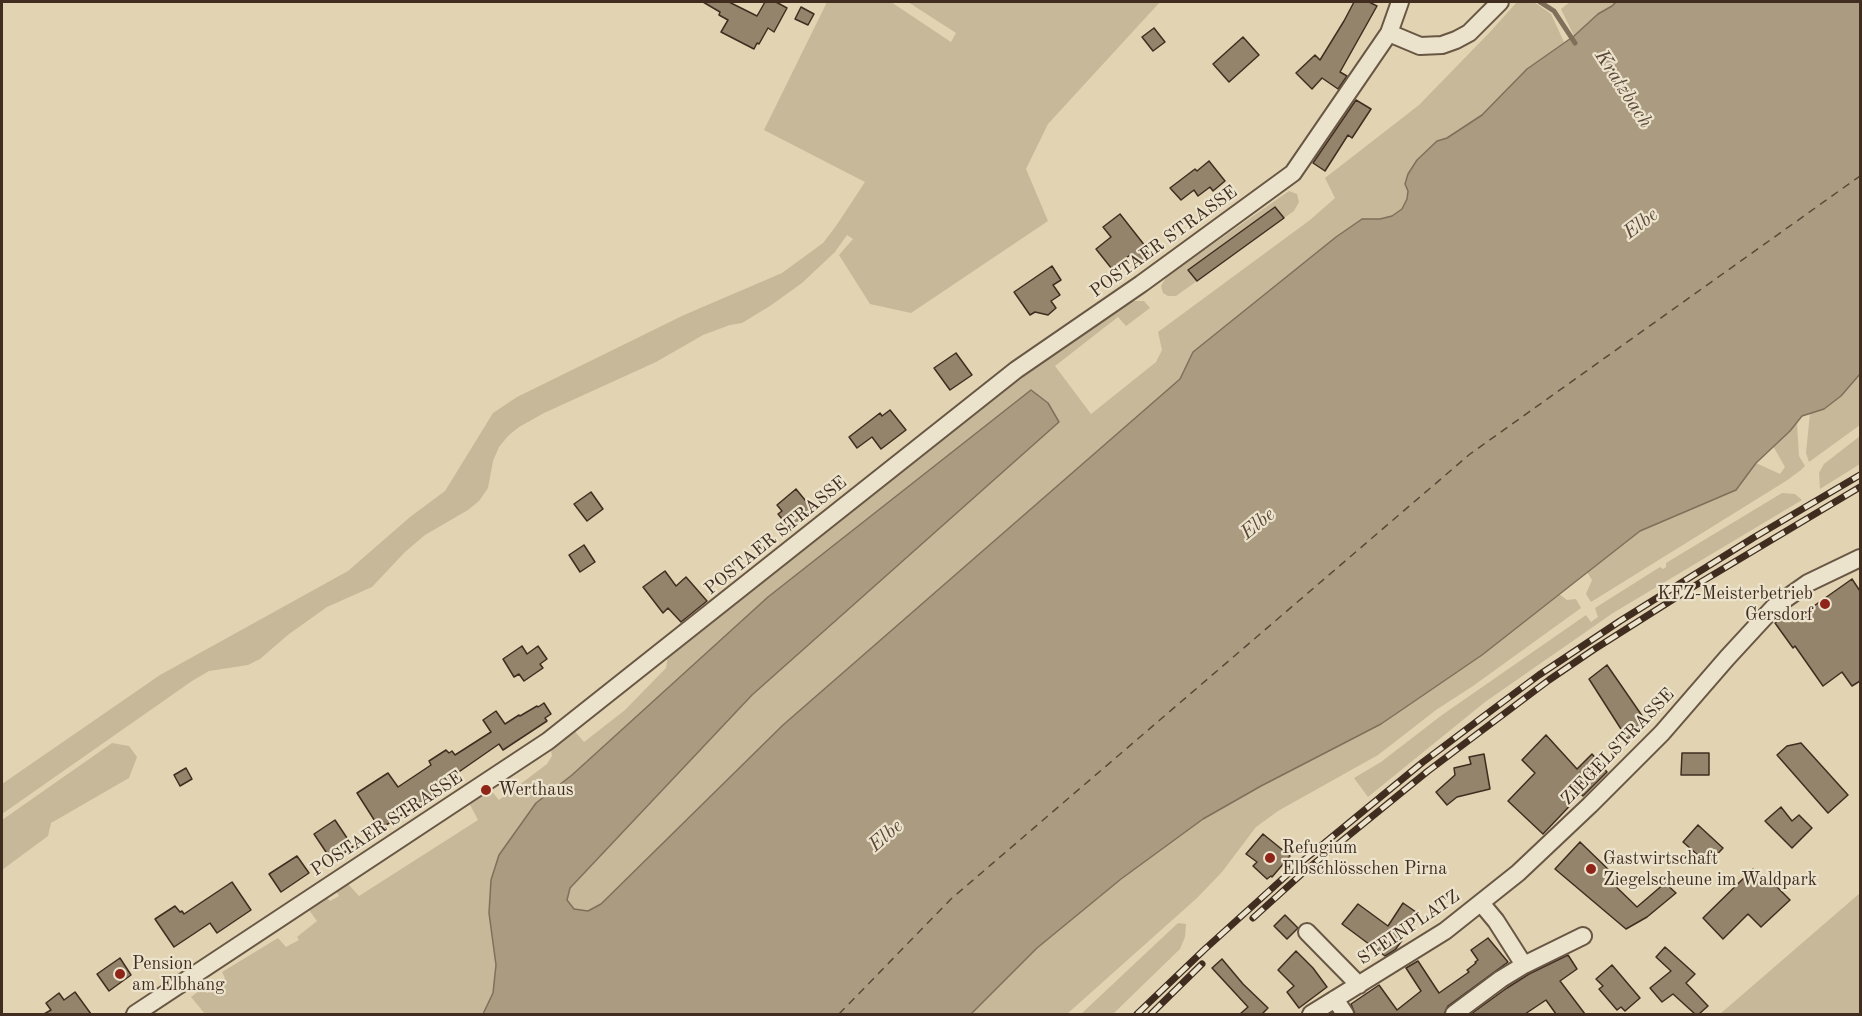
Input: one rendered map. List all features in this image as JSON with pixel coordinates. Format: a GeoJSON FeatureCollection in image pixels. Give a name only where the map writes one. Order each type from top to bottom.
{"type":"FeatureCollection","features":[{"type":"Feature","properties":{"kind":"street","name":"POSTAER STRASSE"},"geometry":{"type":"LineString","coordinates":[[135,1014],[548,741],[1016,370],[1141,284],[1293,173],[1389,33],[1401,2]]}},
{"type":"Feature","properties":{"kind":"street"},"geometry":{"type":"LineString","coordinates":[[1389,33],[1420,45],[1442,45],[1469,33],[1500,2]]}},
{"type":"Feature","properties":{"kind":"street","name":"ZIEGELSTRASSE"},"geometry":{"type":"LineString","coordinates":[[1481,903],[1542,851],[1662,733],[1774,608],[1808,584],[1860,558]]}},
{"type":"Feature","properties":{"kind":"street"},"geometry":{"type":"LineString","coordinates":[[1481,903],[1496,921],[1524,965]]}},
{"type":"Feature","properties":{"kind":"street","name":"STEINPLATZ"},"geometry":{"type":"LineString","coordinates":[[1311,1014],[1445,931],[1481,903]]}},
{"type":"Feature","properties":{"kind":"street","name":"STEINPLATZ"},"geometry":{"type":"LineString","coordinates":[[1307,932],[1359,985]]}},
{"type":"Feature","properties":{"kind":"street"},"geometry":{"type":"LineString","coordinates":[[1454,1014],[1524,965],[1583,936]]}},
{"type":"Feature","properties":{"kind":"street"},"geometry":{"type":"LineString","coordinates":[[1335,999],[1346,1014]]}},
{"type":"Feature","properties":{"kind":"shaded area"},"geometry":{"type":"Polygon","coordinates":[[[827,2],[891,2],[951,42],[956,33],[908,2],[1160,2],[1048,124],[1026,169],[1048,221],[911,313],[870,304],[839,255],[853,239],[847,235],[835,252],[802,283],[742,323],[703,335],[656,362],[544,413],[519,427],[499,447],[493,461],[488,488],[479,501],[425,535],[405,552],[372,587],[327,607],[289,634],[260,659],[248,665],[209,671],[192,681],[2,814],[2,784],[160,675],[348,571],[410,517],[445,491],[493,413],[517,397],[684,315],[782,273],[823,243],[865,182],[764,130],[827,2]]]}},
{"type":"Feature","properties":{"kind":"shaded area"},"geometry":{"type":"Polygon","coordinates":[[[1517,2],[1534,2],[1551,14],[1564,42],[1527,69],[1482,115],[1447,138],[1437,141],[1417,160],[1405,183],[1408,191],[1402,209],[1392,216],[1380,219],[1362,219],[1193,352],[1180,379],[783,725],[601,904],[588,911],[574,909],[567,900],[570,888],[752,695],[1031,391],[768,597],[572,775],[536,803],[499,855],[489,913],[496,965],[493,993],[483,1014],[205,1014],[191,997],[203,988],[207,993],[225,978],[222,972],[278,938],[286,947],[299,940],[297,937],[317,921],[309,910],[326,897],[330,901],[339,896],[336,891],[348,884],[359,896],[478,820],[468,801],[489,788],[499,800],[547,764],[552,756],[550,744],[572,728],[584,742],[625,710],[666,668],[668,655],[980,407],[1132,301],[1144,301],[1150,308],[1126,326],[1118,317],[1055,366],[1091,414],[1156,362],[1162,350],[1158,332],[1310,220],[1335,198],[1325,178],[1419,105],[1517,2]]]}},
{"type":"Feature","properties":{"kind":"shaded area"},"geometry":{"type":"Polygon","coordinates":[[[1570,2],[1616,2],[1598,14],[1574,36],[1561,9],[1570,2]]]}},
{"type":"Feature","properties":{"kind":"shaded area"},"geometry":{"type":"Polygon","coordinates":[[[1289,191],[1297,194],[1299,202],[1294,211],[1284,218],[1275,207],[1189,269],[1197,281],[1176,296],[1163,293],[1161,286],[1167,276],[1289,191]]]}},
{"type":"Feature","properties":{"kind":"shaded area"},"geometry":{"type":"Polygon","coordinates":[[[1860,374],[1860,425],[1809,462],[1806,453],[1810,413],[1824,409],[1841,396],[1860,374]]]}},
{"type":"Feature","properties":{"kind":"shaded area"},"geometry":{"type":"Polygon","coordinates":[[[1797,423],[1799,456],[1805,466],[1801,470],[1591,602],[1586,594],[1592,580],[1587,572],[1640,531],[1736,490],[1756,463],[1780,474],[1785,467],[1773,446],[1797,423]]]}},
{"type":"Feature","properties":{"kind":"shaded area"},"geometry":{"type":"Polygon","coordinates":[[[1860,436],[1860,464],[1820,489],[1819,473],[1824,464],[1860,436]]]}},
{"type":"Feature","properties":{"kind":"shaded area"},"geometry":{"type":"Polygon","coordinates":[[[1782,493],[1795,494],[1802,500],[1613,613],[1485,702],[1368,797],[1354,778],[1381,762],[1442,715],[1586,615],[1591,622],[1598,617],[1595,608],[1660,567],[1663,569],[1666,563],[1782,493]]]}},
{"type":"Feature","properties":{"kind":"shaded area"},"geometry":{"type":"Polygon","coordinates":[[[1559,594],[1567,600],[1576,599],[1581,608],[1436,710],[1378,755],[1278,811],[1256,827],[1222,872],[1197,898],[1067,1014],[971,1014],[1037,948],[1121,879],[1203,819],[1261,786],[1381,724],[1482,655],[1559,594]]]}},
{"type":"Feature","properties":{"kind":"shaded area"},"geometry":{"type":"Polygon","coordinates":[[[112,743],[129,746],[137,757],[129,778],[51,823],[48,836],[2,870],[2,820],[112,743]]]}},
{"type":"Feature","properties":{"kind":"shaded area"},"geometry":{"type":"Polygon","coordinates":[[[1860,893],[1860,1014],[1720,1014],[1860,893]]]}},
{"type":"Feature","properties":{"kind":"shaded area"},"geometry":{"type":"Polygon","coordinates":[[[1178,923],[1186,924],[1185,937],[1180,949],[1113,1014],[1081,1014],[1178,923]]]}},
{"type":"Feature","properties":{"kind":"water","name":"Elbe"},"geometry":{"type":"Polygon","coordinates":[[[1616,2],[1860,2],[1860,374],[1841,396],[1824,409],[1802,416],[1790,431],[1756,463],[1736,490],[1640,531],[1482,655],[1381,724],[1261,786],[1203,819],[1121,879],[1037,948],[971,1014],[483,1014],[493,993],[496,965],[489,913],[491,880],[499,855],[536,803],[572,775],[768,597],[1031,390],[1048,403],[1059,422],[752,695],[570,888],[567,900],[574,909],[588,911],[601,904],[783,725],[1180,379],[1193,352],[1336,237],[1362,219],[1392,216],[1402,209],[1407,199],[1408,191],[1405,184],[1408,174],[1417,160],[1437,141],[1447,138],[1482,115],[1527,69],[1574,36],[1598,14],[1616,2]]]}},
{"type":"Feature","properties":{"kind":"building"},"geometry":{"type":"Polygon","coordinates":[[[703,2],[729,2],[757,16],[765,2],[776,2],[787,8],[774,32],[768,28],[754,49],[721,32],[728,20],[719,15],[720,12],[703,2]]]}},
{"type":"Feature","properties":{"kind":"building"},"geometry":{"type":"Polygon","coordinates":[[[1354,2],[1369,2],[1377,6],[1340,72],[1347,76],[1338,89],[1322,78],[1312,89],[1296,73],[1315,55],[1320,60],[1354,2]]]}},
{"type":"Feature","properties":{"kind":"building"},"geometry":{"type":"Polygon","coordinates":[[[801,7],[814,14],[808,25],[795,19],[801,7]]]}},
{"type":"Feature","properties":{"kind":"building"},"geometry":{"type":"Polygon","coordinates":[[[1154,28],[1165,42],[1153,51],[1142,37],[1154,28]]]}},
{"type":"Feature","properties":{"kind":"building"},"geometry":{"type":"Polygon","coordinates":[[[1243,37],[1259,55],[1229,82],[1213,64],[1243,37]]]}},
{"type":"Feature","properties":{"kind":"building"},"geometry":{"type":"Polygon","coordinates":[[[1356,100],[1371,109],[1352,138],[1348,135],[1325,171],[1313,163],[1356,100]]]}},
{"type":"Feature","properties":{"kind":"building"},"geometry":{"type":"Polygon","coordinates":[[[1209,161],[1225,181],[1213,191],[1210,187],[1198,196],[1194,190],[1181,200],[1170,188],[1209,161]]]}},
{"type":"Feature","properties":{"kind":"building"},"geometry":{"type":"Polygon","coordinates":[[[1275,207],[1284,218],[1197,281],[1188,270],[1275,207]]]}},
{"type":"Feature","properties":{"kind":"building"},"geometry":{"type":"Polygon","coordinates":[[[1120,214],[1153,256],[1138,266],[1130,255],[1112,269],[1096,249],[1111,237],[1103,227],[1120,214]]]}},
{"type":"Feature","properties":{"kind":"building"},"geometry":{"type":"Polygon","coordinates":[[[1052,266],[1061,280],[1053,285],[1060,295],[1051,301],[1056,308],[1048,315],[1035,312],[1030,315],[1014,292],[1052,266]]]}},
{"type":"Feature","properties":{"kind":"building"},"geometry":{"type":"Polygon","coordinates":[[[956,353],[972,375],[950,390],[934,368],[956,353]]]}},
{"type":"Feature","properties":{"kind":"building"},"geometry":{"type":"Polygon","coordinates":[[[890,410],[906,430],[881,449],[872,437],[857,448],[849,437],[880,413],[882,416],[890,410]]]}},
{"type":"Feature","properties":{"kind":"building"},"geometry":{"type":"Polygon","coordinates":[[[796,489],[814,511],[791,530],[778,514],[782,511],[777,505],[796,489]]]}},
{"type":"Feature","properties":{"kind":"building"},"geometry":{"type":"Polygon","coordinates":[[[591,492],[603,509],[587,521],[574,504],[591,492]]]}},
{"type":"Feature","properties":{"kind":"building"},"geometry":{"type":"Polygon","coordinates":[[[584,545],[595,562],[580,572],[569,555],[584,545]]]}},
{"type":"Feature","properties":{"kind":"building"},"geometry":{"type":"Polygon","coordinates":[[[665,571],[676,586],[686,577],[707,601],[681,622],[668,608],[663,613],[643,587],[665,571]]]}},
{"type":"Feature","properties":{"kind":"building"},"geometry":{"type":"Polygon","coordinates":[[[1852,579],[1860,591],[1860,681],[1852,686],[1842,672],[1823,686],[1795,646],[1793,648],[1775,623],[1789,613],[1794,620],[1852,579]]]}},
{"type":"Feature","properties":{"kind":"building"},"geometry":{"type":"Polygon","coordinates":[[[522,646],[527,654],[538,646],[547,659],[540,664],[543,668],[524,681],[519,674],[514,677],[503,659],[522,646]]]}},
{"type":"Feature","properties":{"kind":"building"},"geometry":{"type":"Polygon","coordinates":[[[1607,665],[1645,720],[1628,740],[1589,679],[1607,665]]]}},
{"type":"Feature","properties":{"kind":"building"},"geometry":{"type":"Polygon","coordinates":[[[544,703],[551,714],[545,718],[547,721],[503,750],[499,744],[453,776],[456,780],[380,829],[357,793],[388,773],[398,787],[431,765],[429,761],[446,750],[449,753],[452,751],[455,755],[491,732],[483,720],[496,711],[505,724],[544,703]]]}},
{"type":"Feature","properties":{"kind":"building"},"geometry":{"type":"Polygon","coordinates":[[[1546,735],[1577,769],[1592,754],[1607,772],[1583,796],[1581,794],[1543,834],[1508,801],[1535,773],[1522,760],[1546,735]]]}},
{"type":"Feature","properties":{"kind":"building"},"geometry":{"type":"Polygon","coordinates":[[[1801,743],[1848,795],[1828,813],[1777,755],[1787,746],[1801,743]]]}},
{"type":"Feature","properties":{"kind":"building"},"geometry":{"type":"Polygon","coordinates":[[[1682,753],[1709,753],[1709,775],[1681,775],[1682,753]]]}},
{"type":"Feature","properties":{"kind":"building"},"geometry":{"type":"Polygon","coordinates":[[[1484,754],[1490,789],[1457,797],[1447,805],[1436,792],[1455,775],[1454,768],[1471,764],[1469,757],[1484,754]]]}},
{"type":"Feature","properties":{"kind":"building"},"geometry":{"type":"Polygon","coordinates":[[[186,768],[192,779],[180,786],[174,775],[186,768]]]}},
{"type":"Feature","properties":{"kind":"building"},"geometry":{"type":"Polygon","coordinates":[[[1781,807],[1792,821],[1799,815],[1812,828],[1792,848],[1765,821],[1781,807]]]}},
{"type":"Feature","properties":{"kind":"building"},"geometry":{"type":"Polygon","coordinates":[[[335,820],[353,847],[332,861],[314,834],[335,820]]]}},
{"type":"Feature","properties":{"kind":"building"},"geometry":{"type":"Polygon","coordinates":[[[1698,825],[1723,848],[1708,864],[1683,842],[1698,825]]]}},
{"type":"Feature","properties":{"kind":"building"},"geometry":{"type":"Polygon","coordinates":[[[1263,834],[1290,856],[1272,877],[1267,879],[1253,866],[1257,862],[1246,854],[1263,834]]]}},
{"type":"Feature","properties":{"kind":"building"},"geometry":{"type":"Polygon","coordinates":[[[1580,842],[1611,872],[1606,877],[1637,907],[1665,883],[1676,893],[1647,917],[1626,929],[1555,869],[1580,842]]]}},
{"type":"Feature","properties":{"kind":"building"},"geometry":{"type":"Polygon","coordinates":[[[297,856],[309,873],[281,892],[269,874],[297,856]]]}},
{"type":"Feature","properties":{"kind":"building"},"geometry":{"type":"Polygon","coordinates":[[[1753,869],[1767,883],[1770,880],[1790,900],[1761,927],[1748,914],[1723,939],[1703,918],[1753,869]]]}},
{"type":"Feature","properties":{"kind":"building"},"geometry":{"type":"Polygon","coordinates":[[[232,882],[251,910],[217,933],[210,923],[174,947],[155,919],[175,906],[184,914],[232,882]]]}},
{"type":"Feature","properties":{"kind":"building"},"geometry":{"type":"Polygon","coordinates":[[[1403,903],[1416,912],[1397,933],[1403,939],[1395,950],[1385,956],[1342,924],[1358,904],[1388,926],[1403,903]]]}},
{"type":"Feature","properties":{"kind":"building"},"geometry":{"type":"Polygon","coordinates":[[[1285,915],[1298,928],[1287,939],[1274,926],[1285,915]]]}},
{"type":"Feature","properties":{"kind":"building"},"geometry":{"type":"Polygon","coordinates":[[[1488,938],[1508,962],[1448,1006],[1444,1014],[1355,1014],[1351,1004],[1379,985],[1397,1010],[1421,991],[1406,968],[1418,961],[1439,993],[1469,972],[1467,970],[1478,960],[1471,950],[1488,938]]]}},
{"type":"Feature","properties":{"kind":"building"},"geometry":{"type":"Polygon","coordinates":[[[1665,947],[1695,974],[1686,983],[1708,1006],[1699,1014],[1695,1014],[1673,994],[1662,1002],[1650,988],[1671,971],[1656,957],[1665,947]]]}},
{"type":"Feature","properties":{"kind":"building"},"geometry":{"type":"Polygon","coordinates":[[[1296,951],[1327,987],[1299,1008],[1287,992],[1294,986],[1278,970],[1296,951]]]}},
{"type":"Feature","properties":{"kind":"building"},"geometry":{"type":"Polygon","coordinates":[[[1568,955],[1577,969],[1560,981],[1585,1014],[1556,1014],[1546,1000],[1525,1014],[1471,1014],[1529,974],[1568,955]]]}},
{"type":"Feature","properties":{"kind":"building"},"geometry":{"type":"Polygon","coordinates":[[[120,958],[131,975],[109,991],[97,974],[120,958]]]}},
{"type":"Feature","properties":{"kind":"building"},"geometry":{"type":"Polygon","coordinates":[[[1222,959],[1243,984],[1268,1008],[1262,1014],[1240,1014],[1248,1007],[1212,968],[1222,959]]]}},
{"type":"Feature","properties":{"kind":"building"},"geometry":{"type":"Polygon","coordinates":[[[1612,965],[1640,998],[1625,1011],[1621,1007],[1617,1010],[1599,989],[1603,986],[1596,979],[1612,965]]]}},
{"type":"Feature","properties":{"kind":"building"},"geometry":{"type":"Polygon","coordinates":[[[75,992],[91,1014],[44,1014],[51,1010],[46,1003],[59,993],[64,1000],[75,992]]]}},
{"type":"Feature","properties":{"kind":"waterway","name":"Kratzbach"},"geometry":{"type":"LineString","coordinates":[[1540,2],[1554,11],[1575,43]]}},
{"type":"Feature","properties":{"kind":"ferry route"},"geometry":{"type":"LineString","coordinates":[[839,1014],[951,899],[1470,454],[1860,176]]}},
{"type":"Feature","properties":{"kind":"railway"},"geometry":{"type":"LineString","coordinates":[[1137,1014],[1299,864],[1423,762],[1492,710],[1539,675],[1620,621],[1860,475]]}},
{"type":"Feature","properties":{"kind":"railway"},"geometry":{"type":"LineString","coordinates":[[1253,918],[1305,871],[1428,771],[1549,680],[1691,588],[1860,487]]}},
{"type":"Feature","properties":{"kind":"railway"},"geometry":{"type":"LineString","coordinates":[[1151,1014],[1202,964]]}},
{"type":"Feature","properties":{"kind":"place","name":"KFZ-Meisterbetrieb Gersdorf"},"geometry":{"type":"Point","coordinates":[1825,604]}},
{"type":"Feature","properties":{"kind":"place","name":"Werthaus"},"geometry":{"type":"Point","coordinates":[486,790]}},
{"type":"Feature","properties":{"kind":"place","name":"Refugium Elbschlösschen Pirna"},"geometry":{"type":"Point","coordinates":[1270,858]}},
{"type":"Feature","properties":{"kind":"place","name":"Gastwirtschaft Ziegelscheune im Waldpark"},"geometry":{"type":"Point","coordinates":[1591,869]}},
{"type":"Feature","properties":{"kind":"place","name":"Pension am Elbhang"},"geometry":{"type":"Point","coordinates":[120,974]}}]}
